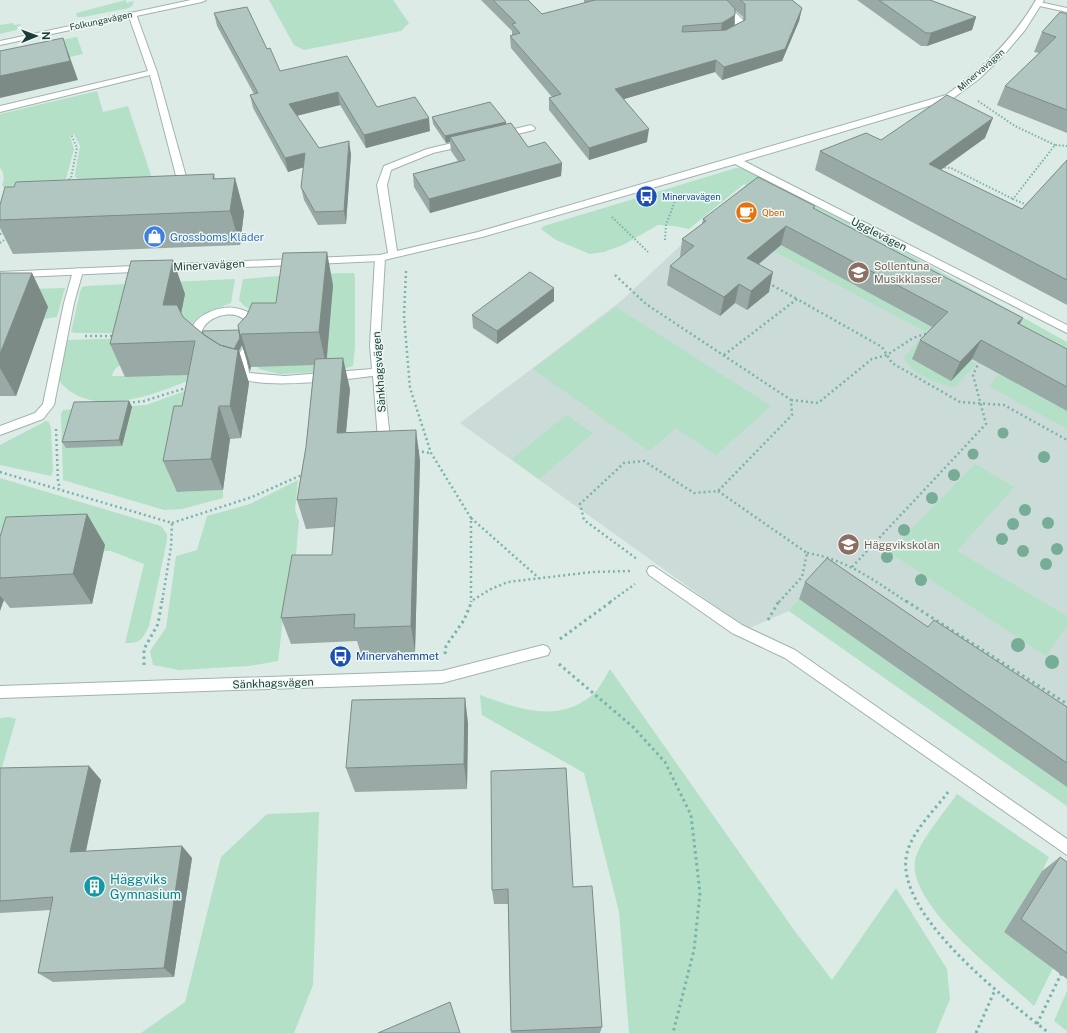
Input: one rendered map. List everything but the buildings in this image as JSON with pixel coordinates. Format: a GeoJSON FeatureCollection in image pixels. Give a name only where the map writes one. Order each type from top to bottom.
{"type":"FeatureCollection","features":[{"type":"Feature","properties":{"kind":"street","name":"Folkungavägen"},"geometry":{"type":"LineString","coordinates":[[0,43],[202,0]]}},
{"type":"Feature","properties":{"kind":"street"},"geometry":{"type":"LineString","coordinates":[[719,0],[739,20],[740,24],[739,29],[736,32],[723,39]]}},
{"type":"Feature","properties":{"kind":"street"},"geometry":{"type":"LineString","coordinates":[[1039,1],[1067,10]]}},
{"type":"Feature","properties":{"kind":"street","name":"Minervavägen"},"geometry":{"type":"LineString","coordinates":[[0,275],[380,258],[485,233],[949,97],[960,89],[1016,38],[1039,1]]}},
{"type":"Feature","properties":{"kind":"street"},"geometry":{"type":"LineString","coordinates":[[132,14],[153,72],[185,190],[184,195],[179,200]]}},
{"type":"Feature","properties":{"kind":"street"},"geometry":{"type":"LineString","coordinates":[[0,109],[153,72]]}},
{"type":"Feature","properties":{"kind":"street"},"geometry":{"type":"LineString","coordinates":[[493,137],[531,128]]}},
{"type":"Feature","properties":{"kind":"street"},"geometry":{"type":"LineString","coordinates":[[393,255],[382,185],[387,168],[430,151],[472,142]]}},
{"type":"Feature","properties":{"kind":"street","name":"Ugglevägen"},"geometry":{"type":"LineString","coordinates":[[734,160],[1067,329]]}},
{"type":"Feature","properties":{"kind":"street","name":"Sänkhagsvägen"},"geometry":{"type":"LineString","coordinates":[[380,258],[375,345],[384,438]]}},
{"type":"Feature","properties":{"kind":"street"},"geometry":{"type":"LineString","coordinates":[[0,431],[39,416],[48,405],[62,336],[78,271]]}},
{"type":"Feature","properties":{"kind":"street"},"geometry":{"type":"LineString","coordinates":[[204,353],[196,340],[196,330],[202,321],[222,311],[235,311],[245,315],[253,320],[257,334],[249,350],[242,357],[244,376]]}},
{"type":"Feature","properties":{"kind":"street"},"geometry":{"type":"LineString","coordinates":[[222,364],[244,376],[285,380],[324,378],[377,372]]}},
{"type":"Feature","properties":{"kind":"street"},"geometry":{"type":"LineString","coordinates":[[653,570],[737,629],[790,654],[1067,848]]}},
{"type":"Feature","properties":{"kind":"street","name":"Sänkhagsvägen"},"geometry":{"type":"LineString","coordinates":[[0,692],[442,677],[543,651]]}},
{"type":"Feature","properties":{"kind":"path"},"geometry":{"type":"LineString","coordinates":[[960,89],[1015,126],[1055,145],[1067,146]]}},
{"type":"Feature","properties":{"kind":"path"},"geometry":{"type":"LineString","coordinates":[[64,183],[70,178],[77,148],[71,134]]}},
{"type":"Feature","properties":{"kind":"path"},"geometry":{"type":"LineString","coordinates":[[1013,199],[1055,145]]}},
{"type":"Feature","properties":{"kind":"path"},"geometry":{"type":"LineString","coordinates":[[937,167],[951,168],[1013,199],[1034,207]]}},
{"type":"Feature","properties":{"kind":"path"},"geometry":{"type":"LineString","coordinates":[[70,178],[75,181]]}},
{"type":"Feature","properties":{"kind":"path"},"geometry":{"type":"LineString","coordinates":[[998,200],[1004,194]]}},
{"type":"Feature","properties":{"kind":"path"},"geometry":{"type":"LineString","coordinates":[[665,240],[666,225],[677,197]]}},
{"type":"Feature","properties":{"kind":"path"},"geometry":{"type":"LineString","coordinates":[[1015,208],[1020,202]]}},
{"type":"Feature","properties":{"kind":"path"},"geometry":{"type":"LineString","coordinates":[[612,216],[648,252]]}},
{"type":"Feature","properties":{"kind":"path"},"geometry":{"type":"LineString","coordinates":[[0,234],[11,234],[0,242]]}},
{"type":"Feature","properties":{"kind":"path"},"geometry":{"type":"LineString","coordinates":[[406,252],[404,316],[410,388],[431,453],[471,518],[540,579]]}},
{"type":"Feature","properties":{"kind":"path"},"geometry":{"type":"LineString","coordinates":[[615,275],[646,304],[791,400],[818,403],[872,358],[887,356],[913,338],[932,331]]}},
{"type":"Feature","properties":{"kind":"path"},"geometry":{"type":"LineString","coordinates":[[764,281],[882,346],[892,363],[960,402],[1004,405],[1067,440]]}},
{"type":"Feature","properties":{"kind":"path"},"geometry":{"type":"LineString","coordinates":[[724,356],[797,299]]}},
{"type":"Feature","properties":{"kind":"path"},"geometry":{"type":"LineString","coordinates":[[62,336],[119,336]]}},
{"type":"Feature","properties":{"kind":"path"},"geometry":{"type":"LineString","coordinates":[[852,567],[986,424],[982,403],[973,375],[981,358]]}},
{"type":"Feature","properties":{"kind":"path"},"geometry":{"type":"LineString","coordinates":[[124,403],[144,401],[194,385]]}},
{"type":"Feature","properties":{"kind":"path"},"geometry":{"type":"LineString","coordinates":[[718,491],[792,415],[791,400]]}},
{"type":"Feature","properties":{"kind":"path"},"geometry":{"type":"LineString","coordinates":[[48,405],[55,417],[58,481],[60,490]]}},
{"type":"Feature","properties":{"kind":"path"},"geometry":{"type":"LineString","coordinates":[[384,438],[406,449],[431,453]]}},
{"type":"Feature","properties":{"kind":"path"},"geometry":{"type":"LineString","coordinates":[[653,570],[584,520],[580,504],[624,463],[644,461],[694,493],[718,491],[807,553],[827,556],[852,567],[1067,704]]}},
{"type":"Feature","properties":{"kind":"path"},"geometry":{"type":"LineString","coordinates":[[0,472],[172,523],[252,496],[310,471]]}},
{"type":"Feature","properties":{"kind":"path"},"geometry":{"type":"LineString","coordinates":[[442,677],[446,646],[464,620],[472,600],[471,518]]}},
{"type":"Feature","properties":{"kind":"path"},"geometry":{"type":"LineString","coordinates":[[144,687],[144,649],[158,624],[171,547],[172,523]]}},
{"type":"Feature","properties":{"kind":"path"},"geometry":{"type":"LineString","coordinates":[[759,640],[775,606],[802,578],[807,553]]}},
{"type":"Feature","properties":{"kind":"path"},"geometry":{"type":"LineString","coordinates":[[472,600],[491,589],[508,582],[592,572],[653,570]]}},
{"type":"Feature","properties":{"kind":"path"},"geometry":{"type":"LineString","coordinates":[[653,570],[543,651],[632,727],[664,762],[690,815],[700,893],[694,950],[673,1033]]}},
{"type":"Feature","properties":{"kind":"path"},"geometry":{"type":"LineString","coordinates":[[961,775],[914,840],[908,852],[907,870],[912,893],[925,916],[940,935],[995,990],[1049,1033]]}},
{"type":"Feature","properties":{"kind":"path"},"geometry":{"type":"LineString","coordinates":[[1037,1024],[1061,974]]}},
{"type":"Feature","properties":{"kind":"path"},"geometry":{"type":"LineString","coordinates":[[976,1033],[995,990]]}},
{"type":"Feature","properties":{"kind":"shaded area","name":"Häggvikskolan"},"geometry":{"type":"Polygon","coordinates":[[[750,181],[1067,351],[1067,806],[789,611],[747,629],[460,423],[621,301],[750,181]]]}},
{"type":"Feature","properties":{"kind":"green space"},"geometry":{"type":"Polygon","coordinates":[[[126,0],[126,3],[134,1],[132,6],[129,8],[77,17],[76,13],[126,0]]]}},
{"type":"Feature","properties":{"kind":"green space"},"geometry":{"type":"Polygon","coordinates":[[[269,0],[393,0],[409,23],[401,31],[304,50],[294,45],[269,0]]]}},
{"type":"Feature","properties":{"kind":"green space"},"geometry":{"type":"Polygon","coordinates":[[[13,23],[14,25],[21,24],[16,30],[0,34],[0,25],[13,23]]]}},
{"type":"Feature","properties":{"kind":"green space"},"geometry":{"type":"Polygon","coordinates":[[[77,37],[83,54],[0,73],[0,52],[77,37]]]}},
{"type":"Feature","properties":{"kind":"green space"},"geometry":{"type":"Polygon","coordinates":[[[97,91],[103,112],[128,106],[155,187],[111,196],[75,177],[80,146],[74,134],[70,136],[74,149],[66,179],[44,198],[6,191],[2,185],[4,176],[0,168],[0,114],[97,91]]]}},
{"type":"Feature","properties":{"kind":"green space"},"geometry":{"type":"Polygon","coordinates":[[[736,168],[749,169],[847,220],[1067,342],[1067,374],[744,184],[689,229],[658,225],[623,245],[604,252],[590,254],[556,240],[541,229],[544,226],[736,168]]]}},
{"type":"Feature","properties":{"kind":"green space"},"geometry":{"type":"Polygon","coordinates":[[[782,245],[933,328],[926,332],[774,251],[782,245]]]}},
{"type":"Feature","properties":{"kind":"green space"},"geometry":{"type":"Polygon","coordinates":[[[354,273],[355,347],[353,366],[337,371],[280,374],[259,369],[252,358],[285,300],[254,311],[244,306],[239,300],[243,279],[304,274],[354,273]]]}},
{"type":"Feature","properties":{"kind":"green space"},"geometry":{"type":"Polygon","coordinates":[[[235,279],[231,303],[201,315],[191,324],[126,333],[71,332],[82,287],[235,279]]]}},
{"type":"Feature","properties":{"kind":"green space"},"geometry":{"type":"Polygon","coordinates":[[[65,288],[57,317],[44,319],[48,307],[0,290],[65,288]]]}},
{"type":"Feature","properties":{"kind":"green space"},"geometry":{"type":"Polygon","coordinates":[[[616,307],[771,406],[716,455],[676,428],[649,451],[533,369],[616,307]]]}},
{"type":"Feature","properties":{"kind":"green space"},"geometry":{"type":"Polygon","coordinates":[[[922,337],[934,337],[976,364],[955,387],[941,384],[925,377],[912,368],[904,357],[922,337]]]}},
{"type":"Feature","properties":{"kind":"green space"},"geometry":{"type":"Polygon","coordinates":[[[134,338],[127,363],[119,366],[112,376],[167,376],[210,372],[154,393],[133,399],[112,402],[92,400],[74,394],[59,381],[67,340],[134,338]]]}},
{"type":"Feature","properties":{"kind":"green space"},"geometry":{"type":"Polygon","coordinates":[[[999,374],[1067,411],[1067,429],[989,386],[999,374]]]}},
{"type":"Feature","properties":{"kind":"green space"},"geometry":{"type":"Polygon","coordinates":[[[196,387],[204,388],[178,492],[223,490],[223,498],[182,509],[164,510],[63,480],[61,414],[63,410],[146,405],[196,387]]]}},
{"type":"Feature","properties":{"kind":"green space"},"geometry":{"type":"Polygon","coordinates":[[[566,415],[593,433],[539,479],[512,459],[566,415]]]}},
{"type":"Feature","properties":{"kind":"green space"},"geometry":{"type":"Polygon","coordinates":[[[46,421],[49,422],[51,428],[53,471],[51,476],[0,465],[0,445],[46,421]]]}},
{"type":"Feature","properties":{"kind":"green space"},"geometry":{"type":"Polygon","coordinates":[[[975,464],[1014,487],[957,551],[1067,616],[1067,626],[1046,656],[889,552],[975,464]]]}},
{"type":"Feature","properties":{"kind":"green space"},"geometry":{"type":"Polygon","coordinates":[[[0,478],[161,526],[167,534],[167,540],[149,626],[140,640],[135,643],[125,643],[144,564],[111,551],[103,551],[105,545],[27,548],[0,585],[0,478]]]}},
{"type":"Feature","properties":{"kind":"green space"},"geometry":{"type":"Polygon","coordinates":[[[298,480],[295,510],[299,521],[295,565],[286,595],[278,661],[249,666],[179,670],[153,665],[150,651],[166,628],[176,556],[197,550],[207,516],[250,504],[298,480]]]}},
{"type":"Feature","properties":{"kind":"green space"},"geometry":{"type":"Polygon","coordinates":[[[799,599],[1067,787],[1067,806],[789,611],[799,599]]]}},
{"type":"Feature","properties":{"kind":"green space"},"geometry":{"type":"Polygon","coordinates":[[[610,669],[794,930],[832,980],[896,888],[947,969],[950,999],[936,1033],[629,1033],[619,912],[584,773],[482,715],[480,695],[508,705],[536,711],[564,709],[578,705],[591,696],[599,687],[610,669]]]}},
{"type":"Feature","properties":{"kind":"green space"},"geometry":{"type":"Polygon","coordinates":[[[9,717],[16,719],[0,774],[0,718],[9,717]]]}},
{"type":"Feature","properties":{"kind":"green space"},"geometry":{"type":"Polygon","coordinates":[[[957,794],[1049,857],[1042,871],[1004,932],[1053,968],[1034,1006],[960,940],[941,919],[926,899],[917,879],[915,861],[917,854],[926,837],[957,794]]]}},
{"type":"Feature","properties":{"kind":"green space"},"geometry":{"type":"Polygon","coordinates":[[[319,812],[313,985],[294,1033],[141,1033],[185,1002],[221,857],[267,814],[319,812]]]}},
{"type":"Feature","properties":{"kind":"green space"},"geometry":{"type":"Polygon","coordinates":[[[1067,991],[1067,1031],[1054,1021],[1067,991]]]}},
{"type":"Feature","properties":{"kind":"place","name":"Minervavägen"},"geometry":{"type":"Point","coordinates":[647,197]}},
{"type":"Feature","properties":{"kind":"place","name":"Qben"},"geometry":{"type":"Point","coordinates":[747,213]}},
{"type":"Feature","properties":{"kind":"place","name":"Grossboms Kläder"},"geometry":{"type":"Point","coordinates":[155,237]}},
{"type":"Feature","properties":{"kind":"place","name":"Sollentuna Musikklasser"},"geometry":{"type":"Point","coordinates":[859,272]}},
{"type":"Feature","properties":{"kind":"place","name":"Häggvikskolan"},"geometry":{"type":"Point","coordinates":[849,545]}},
{"type":"Feature","properties":{"kind":"place","name":"Minervahemmet"},"geometry":{"type":"Point","coordinates":[341,656]}},
{"type":"Feature","properties":{"kind":"place","name":"Häggviks Gymnasium"},"geometry":{"type":"Point","coordinates":[94,886]}}]}
